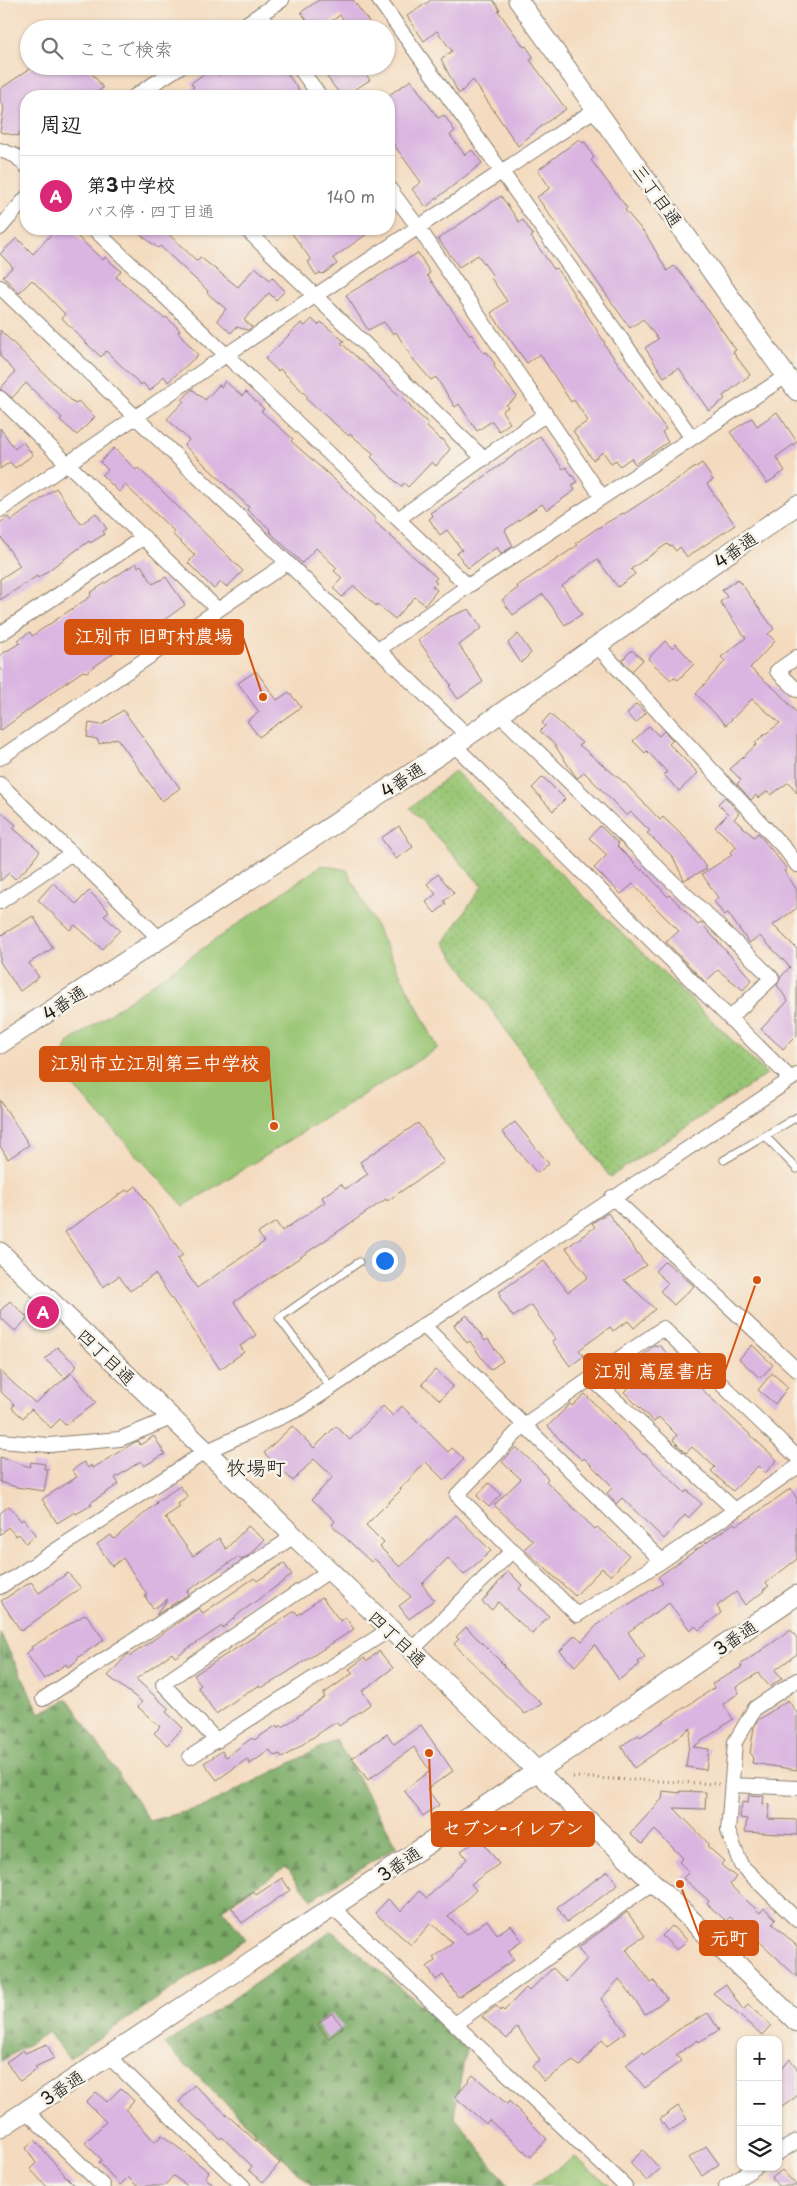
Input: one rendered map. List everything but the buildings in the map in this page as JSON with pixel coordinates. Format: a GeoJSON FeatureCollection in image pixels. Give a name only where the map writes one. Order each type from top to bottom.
{"type":"FeatureCollection","features":[{"type":"Feature","properties":{"kind":"street"},"geometry":{"type":"LineString","coordinates":[[251,20],[282,0]]}},
{"type":"Feature","properties":{"kind":"street"},"geometry":{"type":"LineString","coordinates":[[379,0],[393,20]]}},
{"type":"Feature","properties":{"kind":"street","name":"三丁目通"},"geometry":{"type":"LineString","coordinates":[[518,0],[792,383]]}},
{"type":"Feature","properties":{"kind":"street"},"geometry":{"type":"LineString","coordinates":[[260,14],[264,20]]}},
{"type":"Feature","properties":{"kind":"street"},"geometry":{"type":"LineString","coordinates":[[395,22],[692,438]]}},
{"type":"Feature","properties":{"kind":"street"},"geometry":{"type":"LineString","coordinates":[[144,90],[167,75]]}},
{"type":"Feature","properties":{"kind":"street"},"geometry":{"type":"LineString","coordinates":[[305,75],[316,90]]}},
{"type":"Feature","properties":{"kind":"street"},"geometry":{"type":"LineString","coordinates":[[0,510],[226,355],[596,109]]}},
{"type":"Feature","properties":{"kind":"street"},"geometry":{"type":"LineString","coordinates":[[0,150],[16,156],[20,160]]}},
{"type":"Feature","properties":{"kind":"street"},"geometry":{"type":"LineString","coordinates":[[395,196],[602,497]]}},
{"type":"Feature","properties":{"kind":"street"},"geometry":{"type":"LineString","coordinates":[[0,228],[20,205]]}},
{"type":"Feature","properties":{"kind":"street"},"geometry":{"type":"LineString","coordinates":[[100,235],[468,586]]}},
{"type":"Feature","properties":{"kind":"street"},"geometry":{"type":"LineString","coordinates":[[252,235],[484,458]]}},
{"type":"Feature","properties":{"kind":"street"},"geometry":{"type":"LineString","coordinates":[[0,287],[378,650],[461,740],[730,1018],[794,1077],[612,1197],[301,1408],[205,1452],[0,1588]]}},
{"type":"Feature","properties":{"kind":"street"},"geometry":{"type":"LineString","coordinates":[[378,650],[468,586],[692,438],[792,383]]}},
{"type":"Feature","properties":{"kind":"street"},"geometry":{"type":"LineString","coordinates":[[0,398],[217,609]]}},
{"type":"Feature","properties":{"kind":"street"},"geometry":{"type":"LineString","coordinates":[[398,519],[546,414]]}},
{"type":"Feature","properties":{"kind":"street","name":"4番通"},"geometry":{"type":"LineString","coordinates":[[0,1044],[461,740],[797,505]]}},
{"type":"Feature","properties":{"kind":"street"},"geometry":{"type":"LineString","coordinates":[[0,634],[144,537]]}},
{"type":"Feature","properties":{"kind":"street"},"geometry":{"type":"LineString","coordinates":[[0,758],[217,609],[288,563]]}},
{"type":"Feature","properties":{"kind":"street"},"geometry":{"type":"LineString","coordinates":[[597,646],[786,850],[797,865]]}},
{"type":"Feature","properties":{"kind":"street"},"geometry":{"type":"LineString","coordinates":[[797,656],[778,671],[797,690]]}},
{"type":"Feature","properties":{"kind":"street"},"geometry":{"type":"LineString","coordinates":[[499,714],[772,978],[730,1018]]}},
{"type":"Feature","properties":{"kind":"street"},"geometry":{"type":"LineString","coordinates":[[0,784],[160,939]]}},
{"type":"Feature","properties":{"kind":"street"},"geometry":{"type":"LineString","coordinates":[[0,902],[72,853]]}},
{"type":"Feature","properties":{"kind":"street"},"geometry":{"type":"LineString","coordinates":[[612,1197],[797,1370]]}},
{"type":"Feature","properties":{"kind":"street","name":"四丁目通"},"geometry":{"type":"LineString","coordinates":[[0,1252],[389,1630],[797,2022]]}},
{"type":"Feature","properties":{"kind":"street"},"geometry":{"type":"LineString","coordinates":[[424,1325],[662,1561]]}},
{"type":"Feature","properties":{"kind":"street"},"geometry":{"type":"LineString","coordinates":[[797,1457],[663,1328],[524,1425],[457,1494],[577,1614],[662,1561],[797,1467]]}},
{"type":"Feature","properties":{"kind":"street"},"geometry":{"type":"LineString","coordinates":[[591,1378],[735,1510]]}},
{"type":"Feature","properties":{"kind":"street"},"geometry":{"type":"LineString","coordinates":[[0,1441],[50,1444],[120,1439],[171,1418]]}},
{"type":"Feature","properties":{"kind":"street"},"geometry":{"type":"LineString","coordinates":[[43,1699],[294,1537]]}},
{"type":"Feature","properties":{"kind":"street"},"geometry":{"type":"LineString","coordinates":[[411,1651],[513,1550]]}},
{"type":"Feature","properties":{"kind":"street"},"geometry":{"type":"LineString","coordinates":[[217,1741],[163,1684],[329,1571]]}},
{"type":"Feature","properties":{"kind":"street","name":"3番通"},"geometry":{"type":"LineString","coordinates":[[0,2128],[536,1772],[797,1595]]}},
{"type":"Feature","properties":{"kind":"street"},"geometry":{"type":"LineString","coordinates":[[190,1756],[217,1741],[389,1630]]}},
{"type":"Feature","properties":{"kind":"street"},"geometry":{"type":"LineString","coordinates":[[797,1680],[755,1708],[735,1742],[728,1831],[741,1865],[797,1920]]}},
{"type":"Feature","properties":{"kind":"street"},"geometry":{"type":"LineString","coordinates":[[732,1785],[797,1788]]}},
{"type":"Feature","properties":{"kind":"street"},"geometry":{"type":"LineString","coordinates":[[455,2024],[652,1883]]}},
{"type":"Feature","properties":{"kind":"street"},"geometry":{"type":"LineString","coordinates":[[332,1907],[625,2186]]}},
{"type":"Feature","properties":{"kind":"street"},"geometry":{"type":"LineString","coordinates":[[108,2056],[243,2186]]}},
{"type":"Feature","properties":{"kind":"street"},"geometry":{"type":"LineString","coordinates":[[26,2111],[103,2186]]}},
{"type":"Feature","properties":{"kind":"street"},"geometry":{"type":"LineString","coordinates":[[782,2150],[797,2141]]}},
{"type":"Feature","properties":{"kind":"street"},"geometry":{"type":"LineString","coordinates":[[726,2186],[750,2171]]}},
{"type":"Feature","properties":{"kind":"lane"},"geometry":{"type":"LineString","coordinates":[[724,1160],[797,1117]]}},
{"type":"Feature","properties":{"kind":"lane"},"geometry":{"type":"LineString","coordinates":[[765,1136],[797,1169]]}},
{"type":"Feature","properties":{"kind":"lane"},"geometry":{"type":"LineString","coordinates":[[331,1388],[279,1318],[360,1262]]}},
{"type":"Feature","properties":{"kind":"path"},"geometry":{"type":"LineString","coordinates":[[572,1777],[732,1785]]}},
{"type":"Feature","properties":{"kind":"green space"},"geometry":{"type":"Polygon","coordinates":[[[455,771],[767,1074],[610,1177],[444,943],[482,886],[410,808],[455,771]]]}},
{"type":"Feature","properties":{"kind":"green space"},"geometry":{"type":"Polygon","coordinates":[[[322,865],[347,870],[438,1048],[184,1206],[59,1071],[68,1043],[322,865]]]}},
{"type":"Feature","properties":{"kind":"green space"},"geometry":{"type":"Polygon","coordinates":[[[0,1633],[40,1713],[68,1699],[150,1821],[203,1807],[336,1740],[397,1846],[312,1899],[286,1867],[222,1909],[246,1939],[69,2058],[48,2032],[0,2062],[0,1633]]]}},
{"type":"Feature","properties":{"kind":"green space"},"geometry":{"type":"Polygon","coordinates":[[[332,1931],[467,2043],[454,2116],[508,2186],[312,2186],[165,2045],[332,1931]]]}},
{"type":"Feature","properties":{"kind":"green space"},"geometry":{"type":"Polygon","coordinates":[[[575,2157],[610,2186],[531,2186],[575,2157]]]}},
{"type":"Feature","properties":{"kind":"place","name":"江別市 旧町村農場"},"geometry":{"type":"Point","coordinates":[263,697]}},
{"type":"Feature","properties":{"kind":"place","name":"江別市立江別第三中学校"},"geometry":{"type":"Point","coordinates":[274,1126]}},
{"type":"Feature","properties":{"kind":"place","name":"江別 蔦屋書店"},"geometry":{"type":"Point","coordinates":[757,1280]}},
{"type":"Feature","properties":{"kind":"place","name":"第3中学校"},"geometry":{"type":"Point","coordinates":[43,1312]}},
{"type":"Feature","properties":{"kind":"place","name":"セブン-イレブン"},"geometry":{"type":"Point","coordinates":[429,1753]}},
{"type":"Feature","properties":{"kind":"place","name":"元町"},"geometry":{"type":"Point","coordinates":[680,1884]}},
{"type":"Feature","properties":{"kind":"district","name":"牧場町"},"geometry":{"type":"Point","coordinates":[256,1467]}}]}
